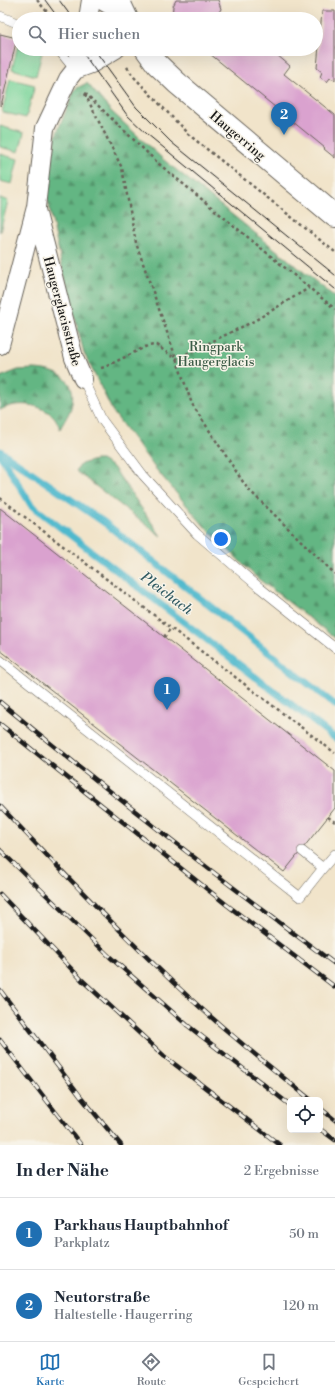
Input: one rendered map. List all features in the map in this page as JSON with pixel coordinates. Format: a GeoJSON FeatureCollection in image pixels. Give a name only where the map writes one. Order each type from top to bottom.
{"type":"FeatureCollection","features":[{"type":"Feature","properties":{"kind":"main road","name":"Haugerring"},"geometry":{"type":"LineString","coordinates":[[151,56],[157,64],[177,83],[335,216]]}},
{"type":"Feature","properties":{"kind":"street"},"geometry":{"type":"LineString","coordinates":[[89,12],[90,0]]}},
{"type":"Feature","properties":{"kind":"street"},"geometry":{"type":"LineString","coordinates":[[101,0],[124,11]]}},
{"type":"Feature","properties":{"kind":"street","name":"Haugerglacisstraße"},"geometry":{"type":"LineString","coordinates":[[0,345],[36,207],[45,128],[68,78],[74,70],[79,56]]}},
{"type":"Feature","properties":{"kind":"street"},"geometry":{"type":"LineString","coordinates":[[74,70],[117,56]]}},
{"type":"Feature","properties":{"kind":"street","name":"Haugerglacisstraße"},"geometry":{"type":"LineString","coordinates":[[36,207],[74,358],[83,379]]}},
{"type":"Feature","properties":{"kind":"lane"},"geometry":{"type":"LineString","coordinates":[[0,16],[12,21]]}},
{"type":"Feature","properties":{"kind":"lane"},"geometry":{"type":"LineString","coordinates":[[63,56],[74,70]]}},
{"type":"Feature","properties":{"kind":"lane","name":"Haugerglacisstraße"},"geometry":{"type":"LineString","coordinates":[[83,379],[102,420],[143,475],[197,534],[260,588],[335,648]]}},
{"type":"Feature","properties":{"kind":"lane"},"geometry":{"type":"LineString","coordinates":[[0,660],[300,897],[335,854]]}},
{"type":"Feature","properties":{"kind":"lane"},"geometry":{"type":"LineString","coordinates":[[302,851],[323,868]]}},
{"type":"Feature","properties":{"kind":"path"},"geometry":{"type":"LineString","coordinates":[[37,0],[46,12]]}},
{"type":"Feature","properties":{"kind":"path"},"geometry":{"type":"LineString","coordinates":[[121,56],[134,77],[188,134],[335,252]]}},
{"type":"Feature","properties":{"kind":"path"},"geometry":{"type":"LineString","coordinates":[[335,309],[159,164],[84,91],[122,168],[136,243],[192,404],[247,488],[335,574]]}},
{"type":"Feature","properties":{"kind":"path"},"geometry":{"type":"LineString","coordinates":[[176,359],[254,322],[309,288]]}},
{"type":"Feature","properties":{"kind":"path"},"geometry":{"type":"LineString","coordinates":[[74,358],[88,367],[105,367],[147,346],[156,345],[176,359]]}},
{"type":"Feature","properties":{"kind":"path"},"geometry":{"type":"LineString","coordinates":[[0,498],[335,753]]}},
{"type":"Feature","properties":{"kind":"path"},"geometry":{"type":"LineString","coordinates":[[164,637],[171,628]]}},
{"type":"Feature","properties":{"kind":"path"},"geometry":{"type":"LineString","coordinates":[[328,817],[335,822]]}},
{"type":"Feature","properties":{"kind":"green space"},"geometry":{"type":"Polygon","coordinates":[[[15,56],[41,56],[36,76],[12,69],[15,56]]]}},
{"type":"Feature","properties":{"kind":"green space"},"geometry":{"type":"Polygon","coordinates":[[[10,79],[35,85],[26,118],[2,112],[10,79]]]}},
{"type":"Feature","properties":{"kind":"green space","name":"Ringpark Haugerglacis"},"geometry":{"type":"Polygon","coordinates":[[[87,83],[112,112],[164,160],[335,297],[335,638],[256,577],[205,527],[155,468],[113,412],[84,353],[61,262],[46,192],[56,135],[75,89],[87,83]]]}},
{"type":"Feature","properties":{"kind":"green space"},"geometry":{"type":"Polygon","coordinates":[[[0,126],[24,133],[19,152],[0,147],[0,126]]]}},
{"type":"Feature","properties":{"kind":"green space"},"geometry":{"type":"Polygon","coordinates":[[[0,154],[18,159],[12,184],[0,181],[0,154]]]}},
{"type":"Feature","properties":{"kind":"green space"},"geometry":{"type":"Polygon","coordinates":[[[0,198],[8,201],[0,232],[0,198]]]}},
{"type":"Feature","properties":{"kind":"green space"},"geometry":{"type":"Polygon","coordinates":[[[34,369],[56,373],[67,381],[71,387],[73,394],[71,406],[69,413],[60,429],[55,418],[43,409],[29,405],[14,405],[0,410],[0,377],[18,370],[34,369]]]}},
{"type":"Feature","properties":{"kind":"green space"},"geometry":{"type":"Polygon","coordinates":[[[101,460],[113,467],[161,536],[76,471],[81,464],[101,460]]]}},
{"type":"Feature","properties":{"kind":"building"},"geometry":{"type":"Polygon","coordinates":[[[176,0],[218,0],[221,9],[219,12],[173,12],[173,6],[176,0]]]}},
{"type":"Feature","properties":{"kind":"building"},"geometry":{"type":"Polygon","coordinates":[[[335,11],[335,80],[330,78],[327,82],[320,77],[322,72],[317,68],[318,56],[323,56],[322,12],[335,11]]]}},
{"type":"Feature","properties":{"kind":"building"},"geometry":{"type":"Polygon","coordinates":[[[0,34],[12,37],[13,56],[0,106],[0,34]]]}},
{"type":"Feature","properties":{"kind":"building"},"geometry":{"type":"Polygon","coordinates":[[[213,56],[278,56],[290,66],[284,74],[335,115],[335,158],[324,149],[325,148],[213,56]]]}},
{"type":"Feature","properties":{"kind":"building"},"geometry":{"type":"Polygon","coordinates":[[[0,508],[335,771],[335,808],[284,872],[0,650],[0,508]]]}},
{"type":"Feature","properties":{"kind":"waterway","name":"Pleichach"},"geometry":{"type":"LineString","coordinates":[[0,451],[105,523],[335,705]]}},
{"type":"Feature","properties":{"kind":"waterway","name":"Pleichach"},"geometry":{"type":"LineString","coordinates":[[0,454],[31,505],[335,738]]}},
{"type":"Feature","properties":{"kind":"tram line"},"geometry":{"type":"LineString","coordinates":[[45,0],[54,12]]}},
{"type":"Feature","properties":{"kind":"tram line"},"geometry":{"type":"LineString","coordinates":[[59,0],[68,12]]}},
{"type":"Feature","properties":{"kind":"tram line"},"geometry":{"type":"LineString","coordinates":[[85,56],[127,115],[147,134],[335,289]]}},
{"type":"Feature","properties":{"kind":"tram line"},"geometry":{"type":"LineString","coordinates":[[99,56],[136,107],[171,142],[335,275]]}},
{"type":"Feature","properties":{"kind":"railway"},"geometry":{"type":"LineString","coordinates":[[0,702],[166,835],[335,964]]}},
{"type":"Feature","properties":{"kind":"railway"},"geometry":{"type":"LineString","coordinates":[[0,724],[227,905],[335,987]]}},
{"type":"Feature","properties":{"kind":"railway"},"geometry":{"type":"LineString","coordinates":[[0,806],[98,909],[177,986],[307,1097]]}},
{"type":"Feature","properties":{"kind":"railway"},"geometry":{"type":"LineString","coordinates":[[0,850],[110,957],[187,1025],[287,1103]]}},
{"type":"Feature","properties":{"kind":"railway"},"geometry":{"type":"LineString","coordinates":[[0,894],[82,980],[164,1056],[280,1145]]}},
{"type":"Feature","properties":{"kind":"railway"},"geometry":{"type":"LineString","coordinates":[[0,990],[81,1097],[121,1145]]}},
{"type":"Feature","properties":{"kind":"railway"},"geometry":{"type":"LineString","coordinates":[[0,1040],[81,1145]]}},
{"type":"Feature","properties":{"kind":"railway"},"geometry":{"type":"LineString","coordinates":[[323,1110],[335,1120]]}},
{"type":"Feature","properties":{"kind":"railway"},"geometry":{"type":"LineString","coordinates":[[323,1131],[335,1140]]}},
{"type":"Feature","properties":{"kind":"place","name":"Neutorstraße"},"geometry":{"type":"Point","coordinates":[284,135]}},
{"type":"Feature","properties":{"kind":"place","name":"Parkhaus Hauptbahnhof"},"geometry":{"type":"Point","coordinates":[167,710]}}]}
